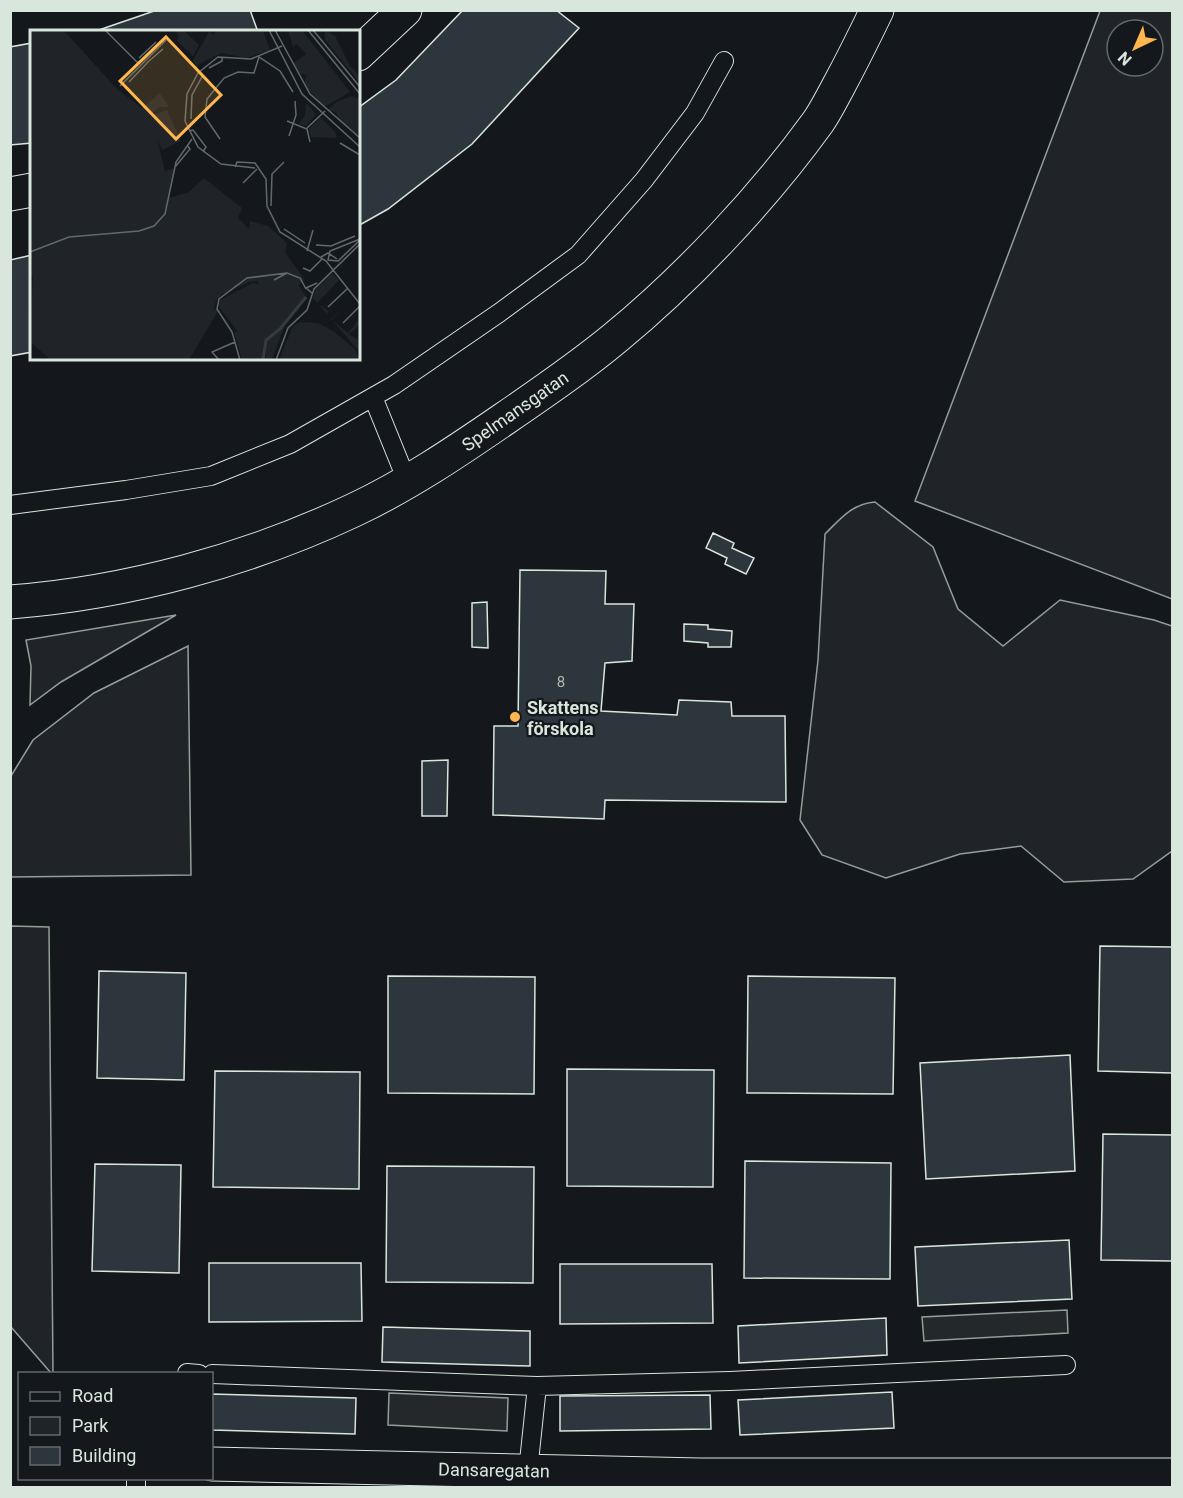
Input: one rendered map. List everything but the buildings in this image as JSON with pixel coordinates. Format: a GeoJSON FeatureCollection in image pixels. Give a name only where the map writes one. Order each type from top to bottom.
{"type":"FeatureCollection","features":[{"type":"Feature","properties":{"kind":"street"},"geometry":{"type":"LineString","coordinates":[[360,52],[405,10]]}},
{"type":"Feature","properties":{"kind":"street","name":"Spelmansgatan"},"geometry":{"type":"LineString","coordinates":[[10,602],[121,586],[202,567],[294,536],[335,518],[451,456],[615,338],[682,277],[751,205],[819,120],[855,57],[877,10]]}},
{"type":"Feature","properties":{"kind":"street"},"geometry":{"type":"LineString","coordinates":[[10,194],[30,190]]}},
{"type":"Feature","properties":{"kind":"street","name":"Dansaregatan"},"geometry":{"type":"LineString","coordinates":[[213,1464],[366,1478],[528,1471],[700,1481],[1173,1475]]}},
{"type":"Feature","properties":{"kind":"lane"},"geometry":{"type":"LineString","coordinates":[[10,505],[211,476],[290,444],[394,385],[578,255],[644,180],[695,113],[724,61]]}},
{"type":"Feature","properties":{"kind":"lane"},"geometry":{"type":"LineString","coordinates":[[373,397],[406,481]]}},
{"type":"Feature","properties":{"kind":"lane"},"geometry":{"type":"LineString","coordinates":[[213,1374],[537,1386],[730,1381],[1066,1365]]}},
{"type":"Feature","properties":{"kind":"lane"},"geometry":{"type":"LineString","coordinates":[[528,1471],[537,1386]]}},
{"type":"Feature","properties":{"kind":"green space"},"geometry":{"type":"Polygon","coordinates":[[[1100,11],[1172,11],[1172,599],[915,501],[1100,11]]]}},
{"type":"Feature","properties":{"kind":"green space"},"geometry":{"type":"Polygon","coordinates":[[[875,502],[933,547],[958,609],[1003,646],[1060,600],[1172,626],[1172,851],[1133,879],[1064,882],[1021,846],[960,854],[886,878],[822,855],[800,820],[818,660],[825,534],[853,509],[875,502]]]}},
{"type":"Feature","properties":{"kind":"green space"},"geometry":{"type":"Polygon","coordinates":[[[176,615],[61,682],[30,705],[31,666],[26,640],[176,615]]]}},
{"type":"Feature","properties":{"kind":"green space"},"geometry":{"type":"Polygon","coordinates":[[[188,646],[191,875],[11,877],[11,776],[33,740],[94,693],[188,646]]]}},
{"type":"Feature","properties":{"kind":"green space"},"geometry":{"type":"Polygon","coordinates":[[[11,926],[49,927],[53,1372],[50,1372],[11,1327],[11,926]]]}},
{"type":"Feature","properties":{"kind":"shaded area"},"geometry":{"type":"Polygon","coordinates":[[[1067,1310],[1068,1333],[924,1341],[922,1317],[1067,1310]]]}},
{"type":"Feature","properties":{"kind":"shaded area"},"geometry":{"type":"Polygon","coordinates":[[[389,1393],[508,1398],[507,1431],[388,1425],[389,1393]]]}},
{"type":"Feature","properties":{"kind":"place","name":"Skattens förskola"},"geometry":{"type":"Point","coordinates":[515,717]}}]}
